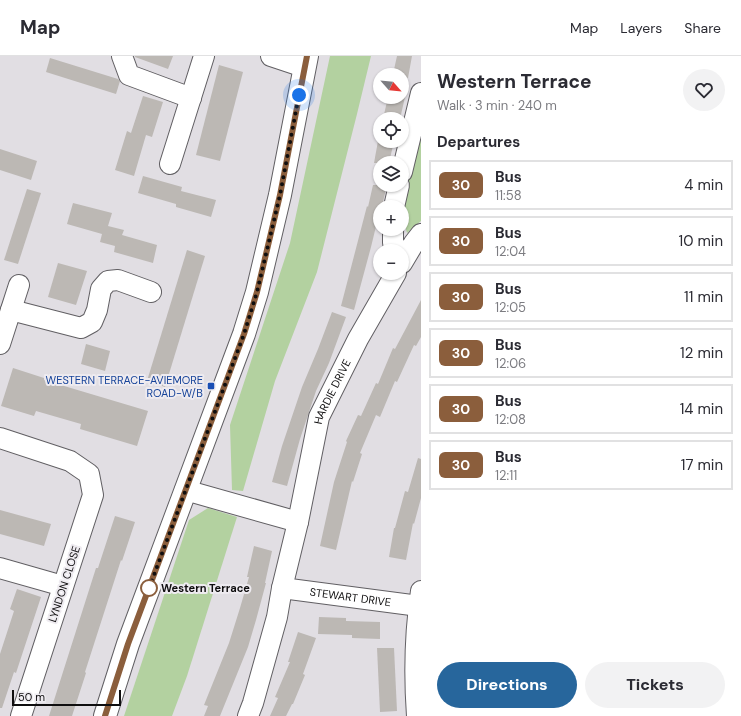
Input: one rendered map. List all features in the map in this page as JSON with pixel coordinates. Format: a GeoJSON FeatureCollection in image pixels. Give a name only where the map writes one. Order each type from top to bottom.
{"type":"FeatureCollection","features":[{"type":"Feature","properties":{"kind":"main road"},"geometry":{"type":"LineString","coordinates":[[105,716],[128,644],[244,334],[257,292],[280,195],[306,61]]}},
{"type":"Feature","properties":{"kind":"street"},"geometry":{"type":"LineString","coordinates":[[122,56],[129,75],[191,98]]}},
{"type":"Feature","properties":{"kind":"street"},"geometry":{"type":"LineString","coordinates":[[170,164],[204,56]]}},
{"type":"Feature","properties":{"kind":"street"},"geometry":{"type":"LineString","coordinates":[[271,56],[306,61]]}},
{"type":"Feature","properties":{"kind":"street"},"geometry":{"type":"LineString","coordinates":[[406,156],[421,93]]}},
{"type":"Feature","properties":{"kind":"street","name":"HARDIE DRIVE"},"geometry":{"type":"LineString","coordinates":[[409,250],[421,234]]}},
{"type":"Feature","properties":{"kind":"street"},"geometry":{"type":"LineString","coordinates":[[11,310],[81,328],[92,322],[97,310],[101,289],[108,281],[118,280],[151,292]]}},
{"type":"Feature","properties":{"kind":"street","name":"HARDIE DRIVE"},"geometry":{"type":"LineString","coordinates":[[248,716],[277,618],[282,588],[298,522],[318,417],[390,280]]}},
{"type":"Feature","properties":{"kind":"street"},"geometry":{"type":"LineString","coordinates":[[0,344],[19,285]]}},
{"type":"Feature","properties":{"kind":"street","name":"LYNDON CLOSE"},"geometry":{"type":"LineString","coordinates":[[0,438],[70,461],[89,474],[93,495],[21,716]]}},
{"type":"Feature","properties":{"kind":"street"},"geometry":{"type":"LineString","coordinates":[[185,490],[298,522]]}},
{"type":"Feature","properties":{"kind":"street"},"geometry":{"type":"LineString","coordinates":[[0,568],[63,586]]}},
{"type":"Feature","properties":{"kind":"street","name":"STEWART DRIVE"},"geometry":{"type":"LineString","coordinates":[[282,588],[420,599]]}},
{"type":"Feature","properties":{"kind":"street"},"geometry":{"type":"LineString","coordinates":[[418,714],[416,699],[416,646],[420,599]]}},
{"type":"Feature","properties":{"kind":"green space"},"geometry":{"type":"Polygon","coordinates":[[[330,56],[371,56],[317,272],[275,381],[243,491],[232,490],[230,425],[290,243],[330,56]]]}},
{"type":"Feature","properties":{"kind":"green space"},"geometry":{"type":"Polygon","coordinates":[[[421,128],[421,221],[409,231],[409,200],[405,200],[406,192],[409,192],[409,179],[417,138],[421,128]]]}},
{"type":"Feature","properties":{"kind":"green space"},"geometry":{"type":"Polygon","coordinates":[[[208,508],[237,517],[187,676],[172,716],[124,716],[189,520],[208,508]]]}},
{"type":"Feature","properties":{"kind":"building"},"geometry":{"type":"Polygon","coordinates":[[[135,56],[173,56],[168,69],[135,56]]]}},
{"type":"Feature","properties":{"kind":"building"},"geometry":{"type":"Polygon","coordinates":[[[397,56],[412,56],[409,72],[409,68],[394,68],[397,56]]]}},
{"type":"Feature","properties":{"kind":"building"},"geometry":{"type":"Polygon","coordinates":[[[50,58],[118,79],[120,81],[116,94],[46,72],[50,58]]]}},
{"type":"Feature","properties":{"kind":"building"},"geometry":{"type":"Polygon","coordinates":[[[219,65],[243,72],[220,161],[196,155],[219,65]]]}},
{"type":"Feature","properties":{"kind":"building"},"geometry":{"type":"Polygon","coordinates":[[[143,96],[163,102],[152,137],[146,135],[134,176],[115,170],[127,131],[131,133],[143,96]]]}},
{"type":"Feature","properties":{"kind":"building"},"geometry":{"type":"Polygon","coordinates":[[[386,104],[403,104],[402,112],[385,112],[386,104]]]}},
{"type":"Feature","properties":{"kind":"building"},"geometry":{"type":"Polygon","coordinates":[[[377,148],[392,148],[391,156],[375,156],[377,148]]]}},
{"type":"Feature","properties":{"kind":"building"},"geometry":{"type":"Polygon","coordinates":[[[0,149],[37,161],[31,180],[0,170],[0,149]]]}},
{"type":"Feature","properties":{"kind":"building"},"geometry":{"type":"Polygon","coordinates":[[[143,176],[182,187],[181,191],[216,200],[211,217],[176,207],[176,204],[138,193],[143,176]]]}},
{"type":"Feature","properties":{"kind":"building"},"geometry":{"type":"Polygon","coordinates":[[[373,185],[373,192],[385,192],[383,200],[373,200],[374,236],[354,310],[341,306],[367,206],[368,207],[373,185]]]}},
{"type":"Feature","properties":{"kind":"building"},"geometry":{"type":"Polygon","coordinates":[[[27,189],[41,193],[18,264],[4,260],[27,189]]]}},
{"type":"Feature","properties":{"kind":"building"},"geometry":{"type":"Polygon","coordinates":[[[73,203],[112,213],[108,226],[124,230],[122,235],[157,245],[153,263],[114,252],[115,246],[100,242],[102,234],[67,224],[73,203]]]}},
{"type":"Feature","properties":{"kind":"building"},"geometry":{"type":"Polygon","coordinates":[[[187,250],[205,256],[165,387],[147,381],[187,250]]]}},
{"type":"Feature","properties":{"kind":"building"},"geometry":{"type":"Polygon","coordinates":[[[58,263],[87,271],[76,305],[48,297],[58,263]]]}},
{"type":"Feature","properties":{"kind":"building"},"geometry":{"type":"Polygon","coordinates":[[[421,300],[421,337],[416,346],[414,345],[397,382],[395,381],[380,417],[376,415],[360,453],[362,454],[353,482],[352,481],[336,550],[320,546],[334,482],[347,442],[346,441],[358,415],[361,416],[376,383],[378,384],[393,348],[395,349],[421,300]]]}},
{"type":"Feature","properties":{"kind":"building"},"geometry":{"type":"Polygon","coordinates":[[[332,312],[346,317],[329,363],[316,391],[300,439],[287,486],[272,482],[282,446],[302,387],[332,312]]]}},
{"type":"Feature","properties":{"kind":"building"},"geometry":{"type":"Polygon","coordinates":[[[86,344],[110,351],[105,371],[81,364],[86,344]]]}},
{"type":"Feature","properties":{"kind":"building"},"geometry":{"type":"Polygon","coordinates":[[[13,368],[44,378],[44,380],[148,411],[137,446],[80,429],[81,424],[36,411],[34,416],[1,406],[13,368]]]}},
{"type":"Feature","properties":{"kind":"building"},"geometry":{"type":"Polygon","coordinates":[[[418,458],[421,459],[421,498],[414,524],[413,523],[406,560],[389,557],[394,528],[405,491],[408,492],[418,458]]]}},
{"type":"Feature","properties":{"kind":"building"},"geometry":{"type":"Polygon","coordinates":[[[0,510],[51,524],[44,546],[0,534],[0,510]]]}},
{"type":"Feature","properties":{"kind":"building"},"geometry":{"type":"Polygon","coordinates":[[[115,516],[135,522],[122,561],[121,560],[72,716],[49,716],[96,568],[98,568],[115,516]]]}},
{"type":"Feature","properties":{"kind":"building"},"geometry":{"type":"Polygon","coordinates":[[[254,546],[272,551],[266,583],[256,620],[248,647],[220,716],[204,716],[208,706],[204,705],[229,643],[240,608],[249,577],[247,577],[254,546]]]}},
{"type":"Feature","properties":{"kind":"building"},"geometry":{"type":"Polygon","coordinates":[[[17,589],[41,597],[16,673],[14,672],[2,708],[0,708],[0,654],[14,611],[10,609],[17,589]]]}},
{"type":"Feature","properties":{"kind":"building"},"geometry":{"type":"Polygon","coordinates":[[[319,617],[346,618],[346,621],[380,622],[380,639],[352,638],[352,635],[318,634],[319,617]]]}},
{"type":"Feature","properties":{"kind":"building"},"geometry":{"type":"Polygon","coordinates":[[[298,632],[316,638],[303,674],[305,675],[293,704],[286,716],[270,716],[278,698],[275,697],[290,662],[288,662],[298,632]]]}},
{"type":"Feature","properties":{"kind":"building"},"geometry":{"type":"Polygon","coordinates":[[[377,648],[394,648],[397,711],[380,712],[377,648]]]}},
{"type":"Feature","properties":{"kind":"bus line","name":"30"},"geometry":{"type":"LineString","coordinates":[[105,716],[128,644],[244,334],[257,292],[280,195],[307,56]]}},
{"type":"Feature","properties":{"kind":"place","name":"WESTERN TERRACE-AVIEMORE ROAD-W/B"},"geometry":{"type":"Point","coordinates":[211,386]}},
{"type":"Feature","properties":{"kind":"place","name":"Western Terrace"},"geometry":{"type":"Point","coordinates":[149,588]}},
{"type":"Feature","properties":{"kind":"route"},"geometry":{"type":"LineString","coordinates":[[149,588],[148,591],[244,334],[257,292],[280,195],[299,95]]}}]}
